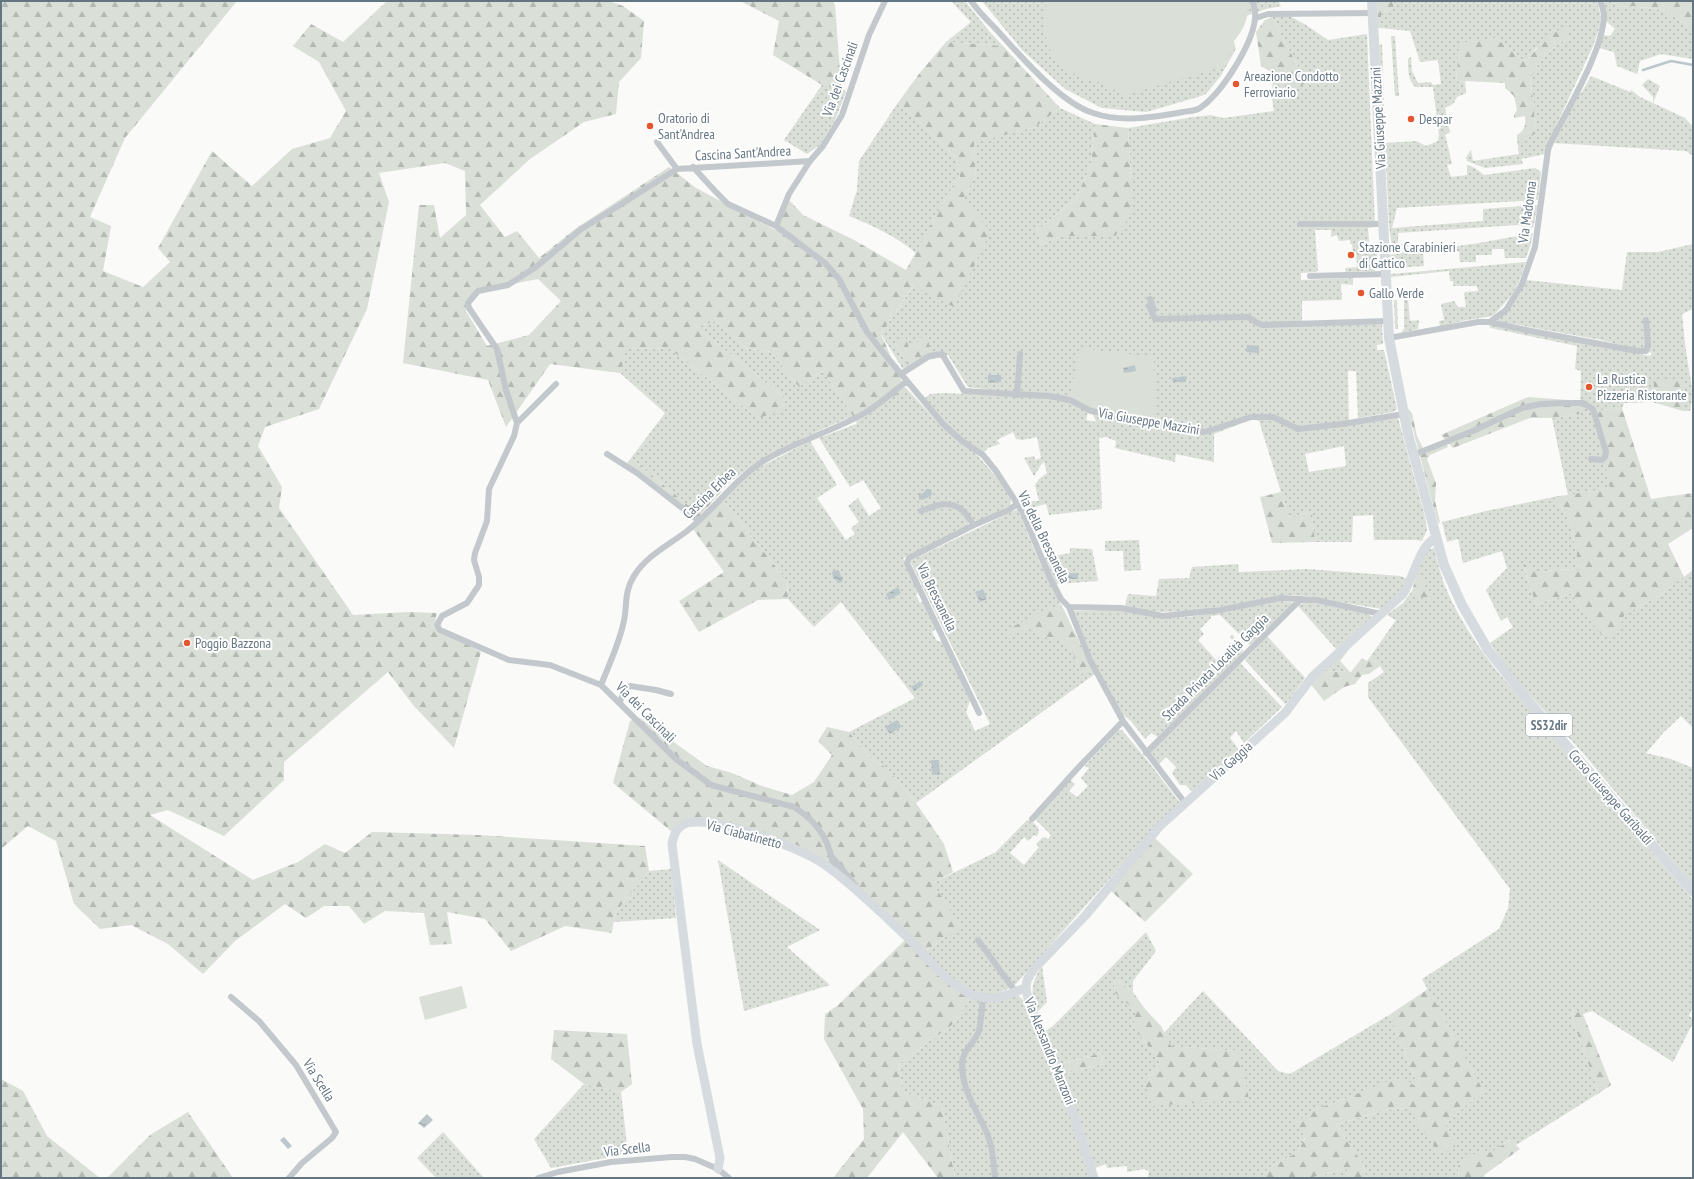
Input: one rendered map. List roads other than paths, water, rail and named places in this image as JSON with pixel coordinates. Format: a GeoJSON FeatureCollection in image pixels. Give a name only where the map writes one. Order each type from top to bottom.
{"type":"FeatureCollection","features":[{"type":"Feature","properties":{"kind":"main road","name":"Via Giuseppe Mazzini"},"geometry":{"type":"LineString","coordinates":[[1372,1],[1382,224],[1389,338],[1404,414],[1436,538]]}},
{"type":"Feature","properties":{"kind":"main road","name":"Corso Giuseppe Garibaldi"},"geometry":{"type":"LineString","coordinates":[[1436,538],[1453,587],[1473,627],[1488,650],[1529,702],[1693,892]]}},
{"type":"Feature","properties":{"kind":"street","name":"Via dei Cascinali"},"geometry":{"type":"LineString","coordinates":[[810,161],[824,146],[842,115],[869,35],[885,1]]}},
{"type":"Feature","properties":{"kind":"street"},"geometry":{"type":"LineString","coordinates":[[971,1],[1048,84],[1076,105],[1093,114],[1109,117],[1156,117],[1200,109],[1218,91],[1230,75],[1243,51],[1256,18],[1253,1]]}},
{"type":"Feature","properties":{"kind":"street","name":"Via Madonna"},"geometry":{"type":"LineString","coordinates":[[1490,322],[1506,310],[1520,287],[1535,247],[1548,150],[1590,65],[1602,29],[1604,15],[1600,1]]}},
{"type":"Feature","properties":{"kind":"street"},"geometry":{"type":"LineString","coordinates":[[1256,18],[1268,14],[1372,12]]}},
{"type":"Feature","properties":{"kind":"street","name":"Cascina Sant'Andrea"},"geometry":{"type":"LineString","coordinates":[[657,142],[677,169]]}},
{"type":"Feature","properties":{"kind":"street","name":"Cascina Sant'Andrea"},"geometry":{"type":"LineString","coordinates":[[517,424],[506,390],[497,349],[471,312],[468,303],[478,291],[508,285],[536,267],[580,230],[677,169],[810,161]]}},
{"type":"Feature","properties":{"kind":"street"},"geometry":{"type":"LineString","coordinates":[[776,226],[788,194],[810,161]]}},
{"type":"Feature","properties":{"kind":"street","name":"Via della Bressanella"},"geometry":{"type":"LineString","coordinates":[[693,167],[728,204],[776,226],[825,263],[839,279],[867,332],[943,424],[962,441],[983,455],[1018,504],[1050,578],[1061,599],[1069,606]]}},
{"type":"Feature","properties":{"kind":"street"},"geometry":{"type":"LineString","coordinates":[[1300,224],[1382,224]]}},
{"type":"Feature","properties":{"kind":"street"},"geometry":{"type":"LineString","coordinates":[[1310,276],[1385,274]]}},
{"type":"Feature","properties":{"kind":"street"},"geometry":{"type":"LineString","coordinates":[[1150,299],[1154,309],[1155,319]]}},
{"type":"Feature","properties":{"kind":"street"},"geometry":{"type":"LineString","coordinates":[[1149,306],[1155,319]]}},
{"type":"Feature","properties":{"kind":"street"},"geometry":{"type":"LineString","coordinates":[[1155,319],[1246,317],[1251,318],[1258,324],[1263,325],[1388,321]]}},
{"type":"Feature","properties":{"kind":"street"},"geometry":{"type":"LineString","coordinates":[[1389,338],[1478,322],[1490,322],[1637,351],[1646,351],[1648,344],[1646,320]]}},
{"type":"Feature","properties":{"kind":"street","name":"Via Giuseppe Mazzini"},"geometry":{"type":"LineString","coordinates":[[901,374],[930,356],[942,354],[964,391],[1049,396],[1070,400],[1091,411],[1205,432],[1251,417],[1273,417],[1298,429],[1342,424],[1404,414]]}},
{"type":"Feature","properties":{"kind":"street"},"geometry":{"type":"LineString","coordinates":[[1017,395],[1020,354]]}},
{"type":"Feature","properties":{"kind":"street","name":"Cascina Erbea"},"geometry":{"type":"LineString","coordinates":[[601,685],[620,636],[625,617],[627,592],[634,576],[652,557],[699,521],[731,487],[762,462],[786,448],[864,414],[906,381]]}},
{"type":"Feature","properties":{"kind":"street"},"geometry":{"type":"LineString","coordinates":[[517,424],[556,384]]}},
{"type":"Feature","properties":{"kind":"street"},"geometry":{"type":"LineString","coordinates":[[1414,455],[1473,431],[1522,408],[1541,404],[1572,403],[1583,404],[1594,409],[1606,452],[1605,457],[1602,460],[1591,459]]}},
{"type":"Feature","properties":{"kind":"street","name":"Via dei Cascinali"},"geometry":{"type":"LineString","coordinates":[[517,424],[514,436],[489,489],[488,521],[475,553],[474,560],[479,577],[478,586],[475,594],[467,603],[442,616],[437,625],[440,630],[510,660],[550,665],[601,685],[620,702],[676,759],[711,785],[794,807],[806,814],[823,834],[832,858],[833,871]]}},
{"type":"Feature","properties":{"kind":"street"},"geometry":{"type":"LineString","coordinates":[[607,454],[637,473],[699,521]]}},
{"type":"Feature","properties":{"kind":"street","name":"Via Bressanella"},"geometry":{"type":"LineString","coordinates":[[979,713],[907,564],[909,558],[974,525],[1009,510],[1018,504]]}},
{"type":"Feature","properties":{"kind":"street"},"geometry":{"type":"LineString","coordinates":[[921,511],[937,505],[952,505],[962,510],[974,525]]}},
{"type":"Feature","properties":{"kind":"street","name":"Via Gaggia"},"geometry":{"type":"LineString","coordinates":[[1026,988],[1028,980],[1034,969],[1085,916],[1159,828],[1285,713],[1313,676],[1404,594],[1409,586],[1424,546],[1429,541],[1436,538]]}},
{"type":"Feature","properties":{"kind":"street"},"geometry":{"type":"LineString","coordinates":[[1185,803],[1123,721],[1090,660],[1069,606],[1121,608],[1163,616],[1220,610],[1281,598],[1316,600],[1381,614]]}},
{"type":"Feature","properties":{"kind":"street","name":"Strada Privata Località Gaggia"},"geometry":{"type":"LineString","coordinates":[[1146,752],[1301,599]]}},
{"type":"Feature","properties":{"kind":"street"},"geometry":{"type":"LineString","coordinates":[[620,702],[624,690],[630,686],[670,694]]}},
{"type":"Feature","properties":{"kind":"street"},"geometry":{"type":"LineString","coordinates":[[1032,819],[1123,721]]}},
{"type":"Feature","properties":{"kind":"street","name":"Via Ciabatinetto"},"geometry":{"type":"LineString","coordinates":[[718,1169],[720,1158],[697,1044],[684,947],[672,844],[677,829],[688,823],[698,822],[717,825],[758,835],[807,854],[833,871],[872,904],[946,977],[971,994],[983,998]]}},
{"type":"Feature","properties":{"kind":"street","name":"Via dei Cascinali"},"geometry":{"type":"LineString","coordinates":[[832,858],[872,904]]}},
{"type":"Feature","properties":{"kind":"street"},"geometry":{"type":"LineString","coordinates":[[978,940],[1014,991]]}},
{"type":"Feature","properties":{"kind":"street","name":"Via Alessandro Manzoni"},"geometry":{"type":"LineString","coordinates":[[983,998],[1000,998],[1014,991],[1026,988],[1036,1022],[1065,1087],[1094,1178]]}},
{"type":"Feature","properties":{"kind":"street","name":"Via Scella"},"geometry":{"type":"LineString","coordinates":[[231,997],[259,1021],[296,1065],[336,1132],[332,1138],[302,1163],[290,1178]]}},
{"type":"Feature","properties":{"kind":"street"},"geometry":{"type":"LineString","coordinates":[[983,998],[978,1032],[966,1051],[962,1062],[970,1100],[981,1121],[991,1146],[995,1178]]}},
{"type":"Feature","properties":{"kind":"street","name":"Via Scella"},"geometry":{"type":"LineString","coordinates":[[538,1178],[558,1172],[611,1162],[672,1157],[695,1159],[718,1169],[729,1178]]}},
{"type":"Feature","properties":{"kind":"water"},"geometry":{"type":"Polygon","coordinates":[[[1247,345],[1259,346],[1259,353],[1246,352],[1247,345]]]}},
{"type":"Feature","properties":{"kind":"water"},"geometry":{"type":"Polygon","coordinates":[[[1135,365],[1136,371],[1124,373],[1123,368],[1135,365]]]}},
{"type":"Feature","properties":{"kind":"water"},"geometry":{"type":"Polygon","coordinates":[[[988,375],[1001,375],[1001,382],[988,383],[988,375]]]}},
{"type":"Feature","properties":{"kind":"water"},"geometry":{"type":"Polygon","coordinates":[[[1186,376],[1186,382],[1175,382],[1172,380],[1172,378],[1186,376]]]}},
{"type":"Feature","properties":{"kind":"water"},"geometry":{"type":"Polygon","coordinates":[[[927,489],[931,489],[931,496],[922,500],[919,499],[919,494],[923,493],[927,489]]]}},
{"type":"Feature","properties":{"kind":"water"},"geometry":{"type":"Polygon","coordinates":[[[837,570],[839,571],[843,580],[840,583],[833,578],[832,572],[837,570]]]}},
{"type":"Feature","properties":{"kind":"water"},"geometry":{"type":"Polygon","coordinates":[[[1062,573],[1078,573],[1078,579],[1063,579],[1062,573]]]}},
{"type":"Feature","properties":{"kind":"water"},"geometry":{"type":"Polygon","coordinates":[[[898,587],[901,593],[889,600],[886,594],[898,587]]]}},
{"type":"Feature","properties":{"kind":"water"},"geometry":{"type":"Polygon","coordinates":[[[983,589],[987,599],[980,602],[975,592],[983,589]]]}},
{"type":"Feature","properties":{"kind":"water"},"geometry":{"type":"Polygon","coordinates":[[[920,681],[923,685],[915,691],[911,687],[920,681]]]}},
{"type":"Feature","properties":{"kind":"water"},"geometry":{"type":"Polygon","coordinates":[[[897,720],[901,727],[890,734],[885,727],[897,720]]]}},
{"type":"Feature","properties":{"kind":"water"},"geometry":{"type":"Polygon","coordinates":[[[931,760],[939,760],[940,775],[932,775],[931,760]]]}},
{"type":"Feature","properties":{"kind":"water"},"geometry":{"type":"Polygon","coordinates":[[[427,1114],[433,1120],[424,1128],[418,1123],[427,1114]]]}},
{"type":"Feature","properties":{"kind":"water"},"geometry":{"type":"Polygon","coordinates":[[[284,1137],[292,1146],[288,1149],[280,1140],[284,1137]]]}},
{"type":"Feature","properties":{"kind":"waterway"},"geometry":{"type":"LineString","coordinates":[[1643,70],[1671,61],[1693,65]]}},
{"type":"Feature","properties":{"kind":"place","name":"Areazione Condotto Ferroviario"},"geometry":{"type":"Point","coordinates":[1236,84]}},
{"type":"Feature","properties":{"kind":"place","name":"Despar"},"geometry":{"type":"Point","coordinates":[1411,119]}},
{"type":"Feature","properties":{"kind":"place","name":"Oratorio di Sant'Andrea"},"geometry":{"type":"Point","coordinates":[650,126]}},
{"type":"Feature","properties":{"kind":"place","name":"Stazione Carabinieri di Gattico"},"geometry":{"type":"Point","coordinates":[1351,255]}},
{"type":"Feature","properties":{"kind":"place","name":"Gallo Verde"},"geometry":{"type":"Point","coordinates":[1361,293]}},
{"type":"Feature","properties":{"kind":"place","name":"La Rustica Pizzeria Ristorante"},"geometry":{"type":"Point","coordinates":[1589,387]}},
{"type":"Feature","properties":{"kind":"place","name":"Poggio Bazzona"},"geometry":{"type":"Point","coordinates":[187,643]}}]}
